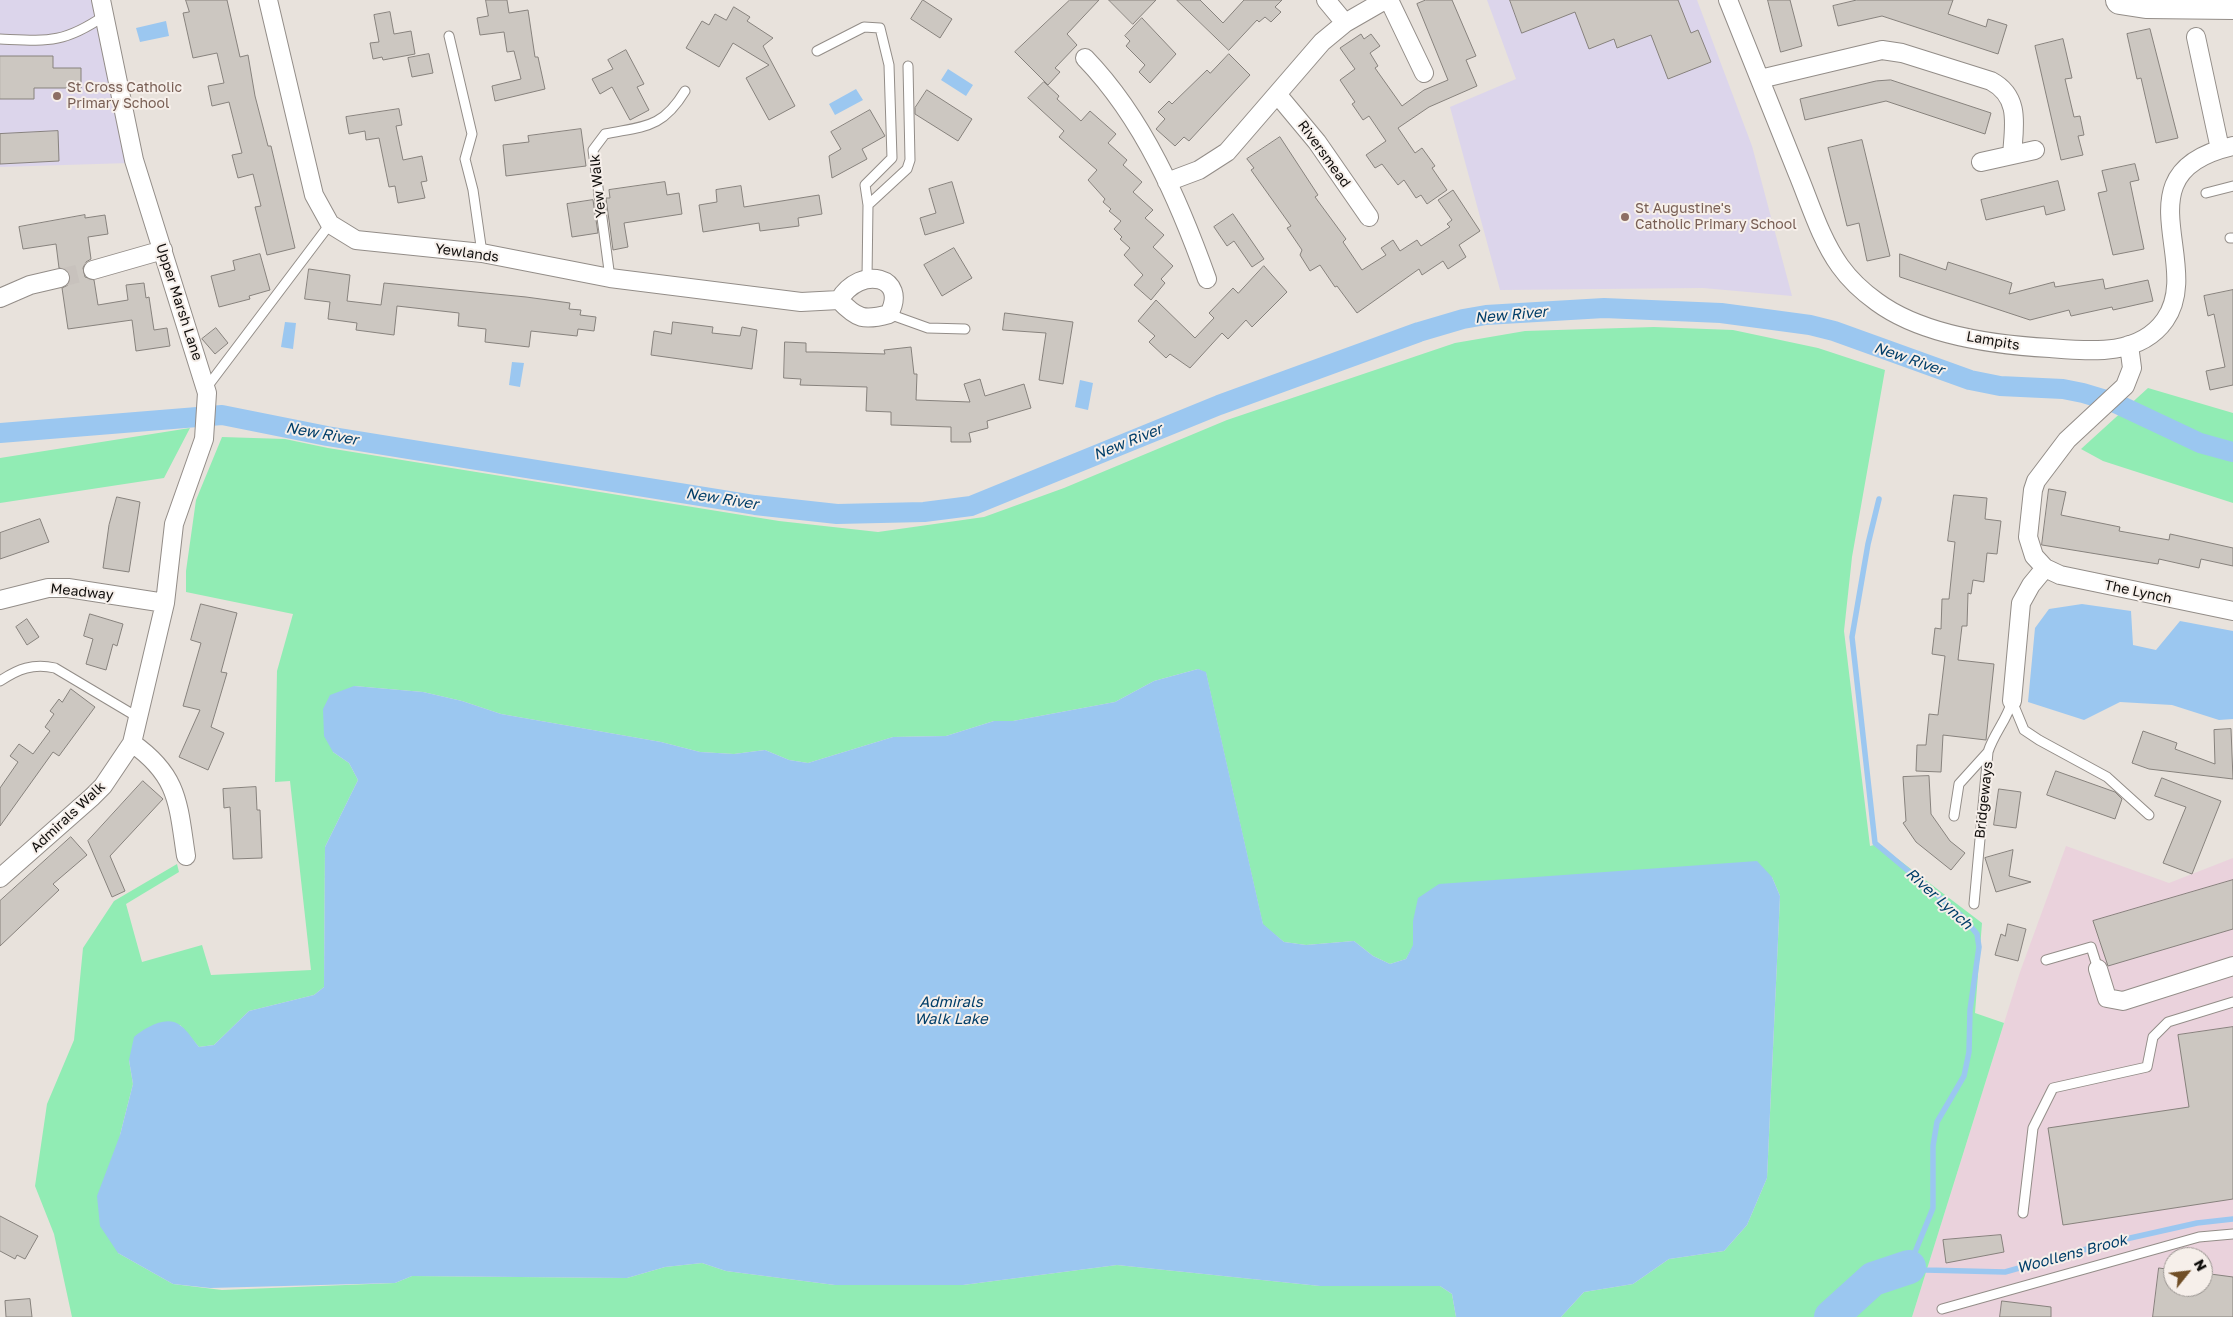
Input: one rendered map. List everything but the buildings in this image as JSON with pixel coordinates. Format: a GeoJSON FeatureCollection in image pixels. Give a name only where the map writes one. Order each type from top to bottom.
{"type":"FeatureCollection","features":[{"type":"Feature","properties":{"kind":"main road"},"geometry":{"type":"LineString","coordinates":[[2120,0],[2146,4],[2233,6]]}},
{"type":"Feature","properties":{"kind":"street","name":"Yewlands"},"geometry":{"type":"LineString","coordinates":[[268,0],[314,195],[330,224],[356,240],[482,253],[610,278],[801,302],[839,300]]}},
{"type":"Feature","properties":{"kind":"street"},"geometry":{"type":"LineString","coordinates":[[1326,0],[1345,23]]}},
{"type":"Feature","properties":{"kind":"street"},"geometry":{"type":"LineString","coordinates":[[1167,182],[1199,170],[1227,152],[1322,42],[1345,23],[1384,0]]}},
{"type":"Feature","properties":{"kind":"street"},"geometry":{"type":"LineString","coordinates":[[1389,0],[1424,74]]}},
{"type":"Feature","properties":{"kind":"street","name":"Lampits"},"geometry":{"type":"LineString","coordinates":[[1728,0],[1826,243],[1850,278],[1875,301],[1909,319],[1957,335],[2004,345],[2089,350],[2129,346],[2153,333],[2165,320],[2176,298],[2177,280],[2170,218],[2173,192],[2185,171],[2198,158],[2226,148],[2196,37]]}},
{"type":"Feature","properties":{"kind":"street","name":"Upper Marsh Lane"},"geometry":{"type":"LineString","coordinates":[[102,8],[134,160],[207,390],[204,439],[184,491],[174,524],[164,604]]}},
{"type":"Feature","properties":{"kind":"street"},"geometry":{"type":"LineString","coordinates":[[1760,79],[1877,51],[1902,53],[1991,81],[2001,86],[2014,107],[2012,155]]}},
{"type":"Feature","properties":{"kind":"street"},"geometry":{"type":"LineString","coordinates":[[1085,58],[1114,92],[1143,137],[1167,182],[1208,279]]}},
{"type":"Feature","properties":{"kind":"street","name":"Riversmead"},"geometry":{"type":"LineString","coordinates":[[1277,94],[1311,134],[1369,217]]}},
{"type":"Feature","properties":{"kind":"street"},"geometry":{"type":"LineString","coordinates":[[1981,162],[2035,150]]}},
{"type":"Feature","properties":{"kind":"street"},"geometry":{"type":"LineString","coordinates":[[93,270],[163,250]]}},
{"type":"Feature","properties":{"kind":"street"},"geometry":{"type":"LineString","coordinates":[[0,298],[30,285],[60,278]]}},
{"type":"Feature","properties":{"kind":"street"},"geometry":{"type":"LineString","coordinates":[[867,278],[882,280],[893,290],[895,302],[889,314],[864,318],[851,313],[839,300],[846,288],[867,278]]}},
{"type":"Feature","properties":{"kind":"street"},"geometry":{"type":"LineString","coordinates":[[2012,701],[2021,603],[2031,584],[2045,568],[2034,556],[2028,537],[2033,490],[2042,472],[2060,447],[2125,386],[2132,368],[2129,346]]}},
{"type":"Feature","properties":{"kind":"street","name":"The Lynch"},"geometry":{"type":"LineString","coordinates":[[2045,568],[2060,575],[2233,612]]}},
{"type":"Feature","properties":{"kind":"street","name":"Meadway"},"geometry":{"type":"LineString","coordinates":[[0,600],[48,588],[68,588],[164,604]]}},
{"type":"Feature","properties":{"kind":"street","name":"Admirals Walk"},"geometry":{"type":"LineString","coordinates":[[0,878],[92,798],[108,780],[132,743],[164,604]]}},
{"type":"Feature","properties":{"kind":"street"},"geometry":{"type":"LineString","coordinates":[[132,743],[159,765],[172,785],[180,813],[186,856]]}},
{"type":"Feature","properties":{"kind":"street"},"geometry":{"type":"LineString","coordinates":[[2098,969],[2106,998],[2123,1001],[2233,966]]}},
{"type":"Feature","properties":{"kind":"lane"},"geometry":{"type":"LineString","coordinates":[[0,39],[50,41],[81,32],[102,8]]}},
{"type":"Feature","properties":{"kind":"lane"},"geometry":{"type":"LineString","coordinates":[[817,51],[864,27],[880,28],[889,65],[892,158],[865,185],[868,205],[867,278]]}},
{"type":"Feature","properties":{"kind":"lane"},"geometry":{"type":"LineString","coordinates":[[449,36],[472,134],[465,159],[473,190],[482,253]]}},
{"type":"Feature","properties":{"kind":"lane"},"geometry":{"type":"LineString","coordinates":[[868,205],[907,169],[910,160],[908,66]]}},
{"type":"Feature","properties":{"kind":"lane","name":"Yew Walk"},"geometry":{"type":"LineString","coordinates":[[610,278],[593,150],[605,134],[654,124],[673,110],[685,91]]}},
{"type":"Feature","properties":{"kind":"lane"},"geometry":{"type":"LineString","coordinates":[[2206,193],[2233,186]]}},
{"type":"Feature","properties":{"kind":"lane"},"geometry":{"type":"LineString","coordinates":[[207,390],[330,224]]}},
{"type":"Feature","properties":{"kind":"lane"},"geometry":{"type":"LineString","coordinates":[[889,314],[928,328],[965,329]]}},
{"type":"Feature","properties":{"kind":"lane"},"geometry":{"type":"LineString","coordinates":[[0,681],[24,668],[40,665],[55,668],[139,718]]}},
{"type":"Feature","properties":{"kind":"lane"},"geometry":{"type":"LineString","coordinates":[[2012,701],[2024,730],[2107,777],[2149,815]]}},
{"type":"Feature","properties":{"kind":"lane","name":"Bridgeways"},"geometry":{"type":"LineString","coordinates":[[1974,904],[1988,752],[1996,732],[2008,717],[2012,701]]}},
{"type":"Feature","properties":{"kind":"lane"},"geometry":{"type":"LineString","coordinates":[[1954,816],[1959,784],[1988,752]]}},
{"type":"Feature","properties":{"kind":"lane"},"geometry":{"type":"LineString","coordinates":[[2046,960],[2091,947],[2098,969]]}},
{"type":"Feature","properties":{"kind":"lane"},"geometry":{"type":"LineString","coordinates":[[2024,1213],[2033,1128],[2053,1088],[2147,1067],[2153,1037],[2168,1022],[2233,1002]]}},
{"type":"Feature","properties":{"kind":"lane"},"geometry":{"type":"LineString","coordinates":[[1942,1308],[2199,1237],[2233,1234]]}},
{"type":"Feature","properties":{"kind":"shaded area","name":"St Cross Catholic Primary School"},"geometry":{"type":"Polygon","coordinates":[[[0,0],[94,0],[129,163],[0,167],[0,0]]]}},
{"type":"Feature","properties":{"kind":"shaded area","name":"St Augustine's Catholic Primary School"},"geometry":{"type":"Polygon","coordinates":[[[1487,0],[1697,0],[1752,146],[1792,296],[1703,288],[1500,290],[1450,107],[1516,79],[1487,0]]]}},
{"type":"Feature","properties":{"kind":"shaded area"},"geometry":{"type":"Polygon","coordinates":[[[2066,846],[2169,883],[2233,858],[2233,1317],[1912,1317],[2020,972],[2066,846]]]}},
{"type":"Feature","properties":{"kind":"green space"},"geometry":{"type":"Polygon","coordinates":[[[1654,327],[1733,330],[1818,348],[1885,370],[1852,557],[1844,631],[1870,846],[1878,844],[1982,923],[1975,1013],[2004,1023],[1912,1317],[1561,1317],[1584,1292],[1633,1284],[1669,1259],[1724,1251],[1747,1225],[1767,1178],[1780,896],[1772,877],[1413,921],[1414,945],[1406,959],[1390,964],[1373,956],[1354,941],[1306,945],[1284,942],[1263,925],[1206,673],[1198,669],[1154,681],[1115,702],[1013,721],[994,721],[946,736],[893,737],[808,763],[789,760],[765,750],[734,754],[700,752],[661,742],[501,714],[462,701],[423,692],[354,686],[333,752],[349,763],[358,780],[325,847],[324,987],[314,995],[249,1011],[214,1045],[199,1047],[180,1025],[129,1060],[133,1084],[120,1135],[118,1253],[173,1284],[222,1290],[395,1283],[412,1276],[627,1278],[665,1267],[702,1263],[726,1271],[835,1285],[963,1285],[1117,1265],[1320,1286],[1440,1286],[1452,1294],[1456,1317],[72,1317],[54,1234],[35,1186],[47,1104],[74,1040],[83,948],[114,901],[177,864],[179,872],[126,904],[142,962],[202,945],[211,975],[311,970],[290,781],[275,782],[277,671],[293,614],[186,592],[186,571],[196,500],[222,437],[285,439],[328,448],[779,521],[878,532],[984,517],[1064,488],[1227,420],[1455,343],[1525,331],[1654,327]]]}},
{"type":"Feature","properties":{"kind":"green space"},"geometry":{"type":"Polygon","coordinates":[[[2148,388],[2233,413],[2233,503],[2103,461],[2081,449],[2148,388]]]}},
{"type":"Feature","properties":{"kind":"green space"},"geometry":{"type":"Polygon","coordinates":[[[190,428],[164,478],[0,503],[0,458],[190,428]]]}},
{"type":"Feature","properties":{"kind":"water"},"geometry":{"type":"Polygon","coordinates":[[[166,21],[169,36],[140,42],[136,28],[166,21]]]}},
{"type":"Feature","properties":{"kind":"water"},"geometry":{"type":"Polygon","coordinates":[[[948,69],[973,85],[966,96],[941,80],[948,69]]]}},
{"type":"Feature","properties":{"kind":"water"},"geometry":{"type":"Polygon","coordinates":[[[856,89],[863,100],[835,115],[829,104],[856,89]]]}},
{"type":"Feature","properties":{"kind":"water"},"geometry":{"type":"Polygon","coordinates":[[[285,322],[296,323],[293,349],[281,347],[285,322]]]}},
{"type":"Feature","properties":{"kind":"water"},"geometry":{"type":"Polygon","coordinates":[[[512,362],[524,363],[520,387],[509,385],[512,362]]]}},
{"type":"Feature","properties":{"kind":"water"},"geometry":{"type":"Polygon","coordinates":[[[1080,380],[1093,383],[1088,410],[1075,407],[1080,380]]]}},
{"type":"Feature","properties":{"kind":"water"},"geometry":{"type":"Polygon","coordinates":[[[2082,604],[2131,611],[2133,645],[2156,650],[2180,621],[2233,631],[2233,719],[2219,720],[2172,705],[2120,702],[2084,720],[2028,702],[2035,628],[2049,609],[2082,604]]]}},
{"type":"Feature","properties":{"kind":"water","name":"Admirals Walk Lake"},"geometry":{"type":"Polygon","coordinates":[[[1198,669],[1206,672],[1263,924],[1284,942],[1306,945],[1354,941],[1373,956],[1390,964],[1406,959],[1413,945],[1413,921],[1418,898],[1439,884],[1757,861],[1772,877],[1780,896],[1767,1178],[1747,1225],[1724,1251],[1669,1259],[1633,1284],[1584,1292],[1561,1317],[1456,1317],[1452,1294],[1440,1286],[1320,1286],[1117,1265],[963,1285],[835,1285],[726,1271],[702,1263],[665,1267],[627,1278],[412,1276],[395,1283],[210,1288],[173,1284],[118,1253],[100,1226],[97,1196],[120,1135],[133,1084],[129,1060],[134,1037],[150,1026],[169,1021],[184,1028],[199,1047],[214,1045],[249,1011],[314,995],[324,987],[325,847],[358,780],[349,763],[333,752],[324,736],[323,709],[330,695],[354,686],[423,692],[462,701],[501,714],[661,742],[700,752],[734,754],[765,750],[789,760],[808,763],[893,737],[946,736],[994,721],[1013,721],[1115,702],[1154,681],[1198,669]]]}},
{"type":"Feature","properties":{"kind":"waterway","name":"New River"},"geometry":{"type":"LineString","coordinates":[[0,433],[222,415],[327,436],[755,505],[837,514],[924,512],[971,506],[1219,405],[1419,332],[1463,319],[1486,315],[1604,308],[1721,313],[1810,325],[1834,331],[1970,380],[2000,386],[2063,389],[2113,402],[2200,443],[2233,452]]}},
{"type":"Feature","properties":{"kind":"waterway","name":"River Lynch"},"geometry":{"type":"LineString","coordinates":[[1879,499],[1868,544],[1852,637],[1875,843],[1963,917],[1977,934],[1979,947],[1970,1010],[1969,1052],[1964,1076],[1937,1122],[1933,1146],[1933,1208],[1909,1267],[1926,1270],[2005,1272],[2108,1243],[2197,1223],[2233,1219]]}},
{"type":"Feature","properties":{"kind":"waterway","name":"River Lynch"},"geometry":{"type":"LineString","coordinates":[[1831,1317],[1873,1279],[1909,1267]]}},
{"type":"Feature","properties":{"kind":"tunnel"},"geometry":{"type":"LineString","coordinates":[[60,278],[93,270]]}},
{"type":"Feature","properties":{"kind":"place","name":"St Cross Catholic Primary School"},"geometry":{"type":"Point","coordinates":[57,96]}},
{"type":"Feature","properties":{"kind":"place","name":"St Augustine's Catholic Primary School"},"geometry":{"type":"Point","coordinates":[1625,217]}},
{"type":"Feature","properties":{"kind":"water label","name":"Woollens Brook"},"geometry":{"type":"Point","coordinates":[2072,1254]}}]}
